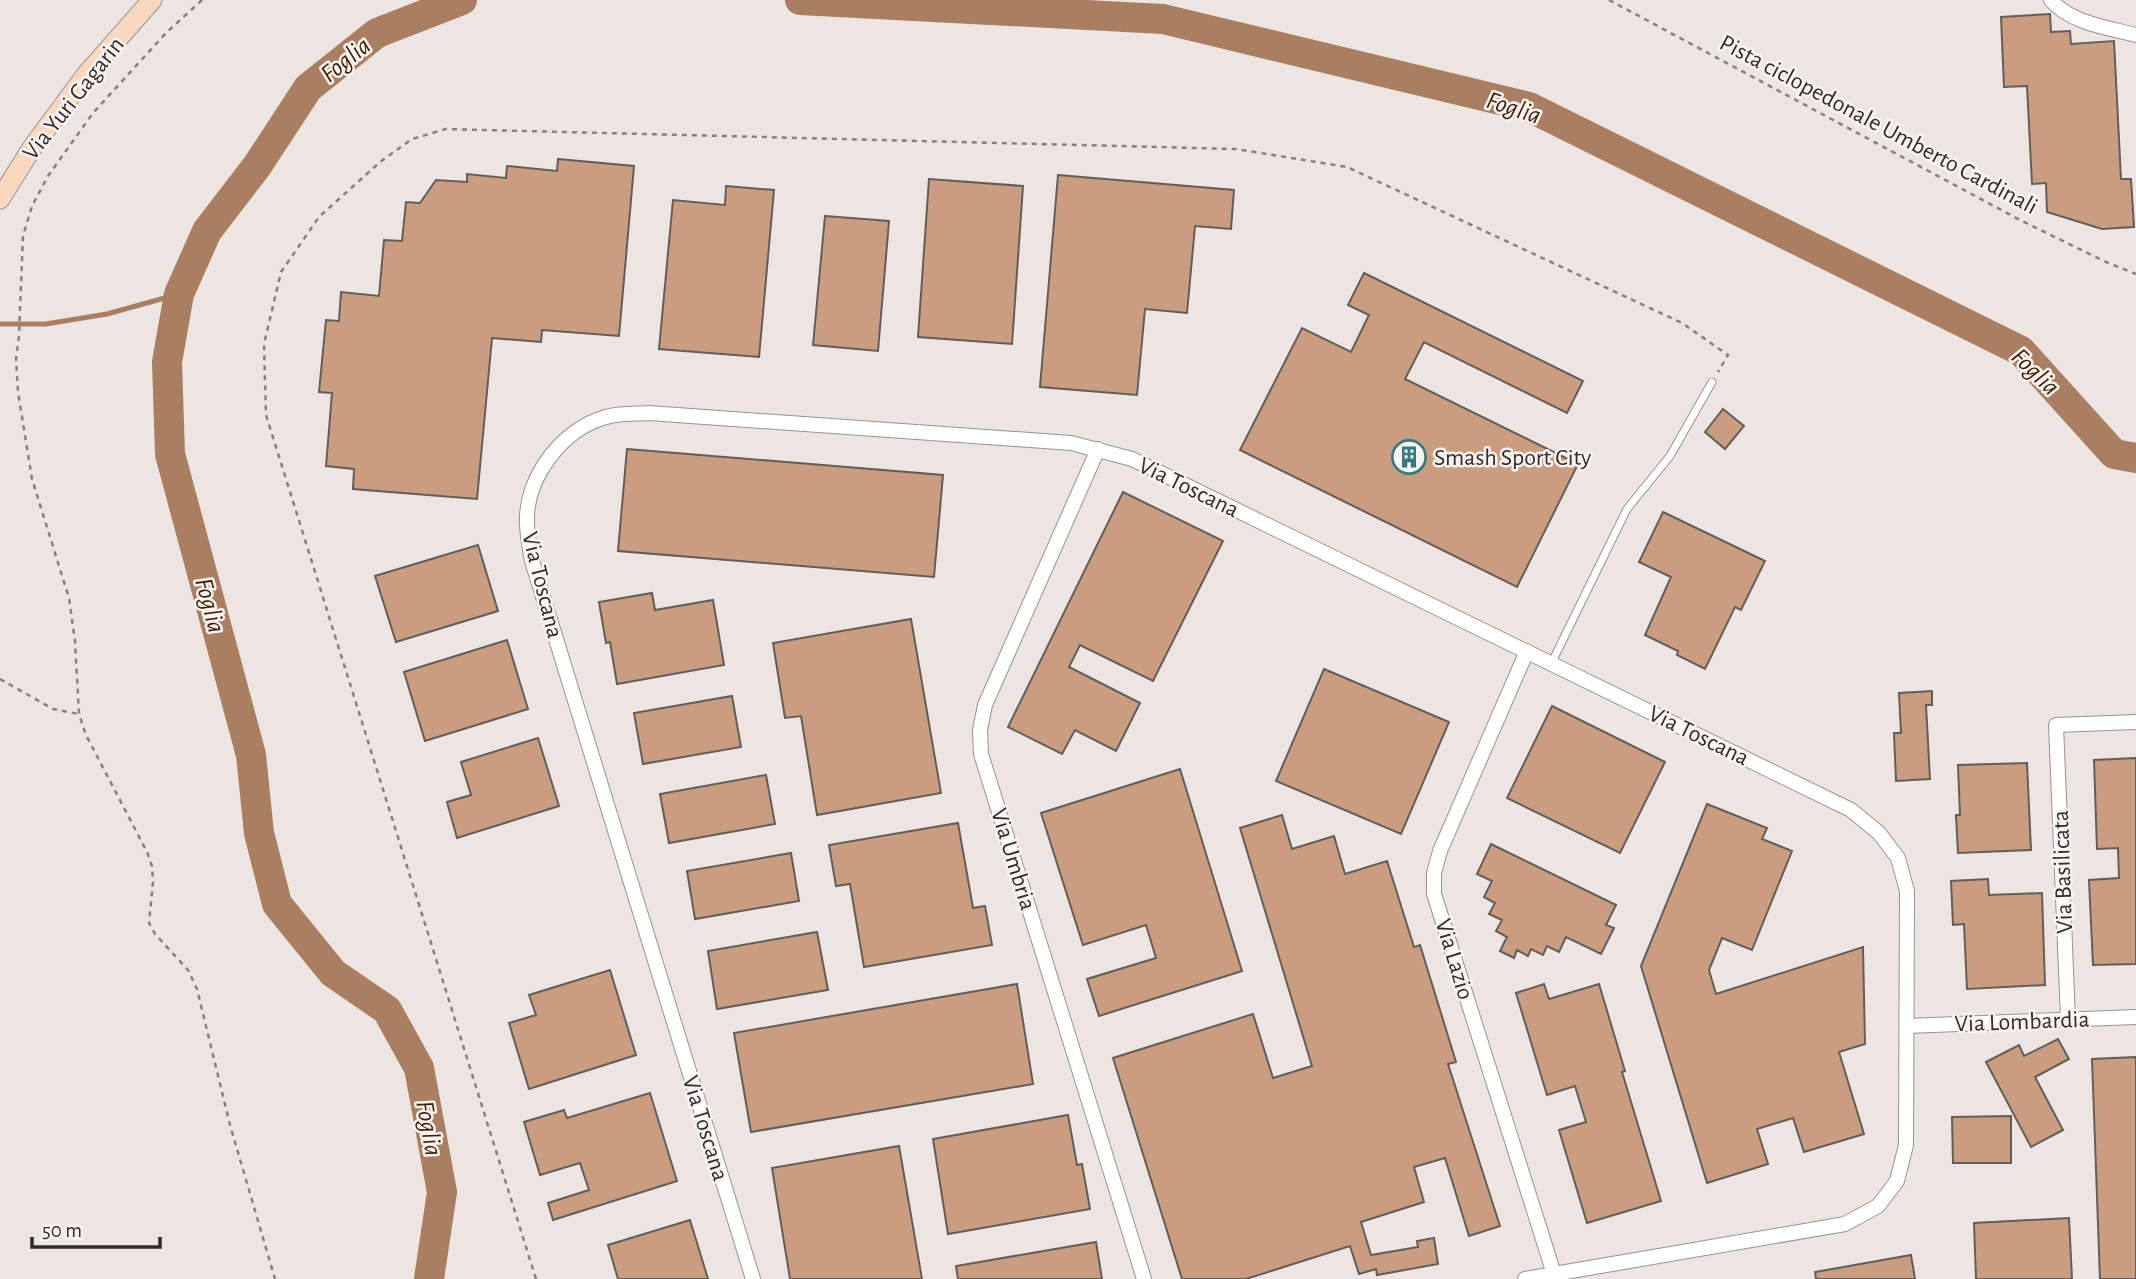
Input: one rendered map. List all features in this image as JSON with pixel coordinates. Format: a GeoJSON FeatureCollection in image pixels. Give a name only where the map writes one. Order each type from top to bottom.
{"type":"FeatureCollection","features":[{"type":"Feature","properties":{"kind":"main road","name":"Via Yuri Gagarin"},"geometry":{"type":"LineString","coordinates":[[0,200],[32,148],[86,75],[152,0]]}},
{"type":"Feature","properties":{"kind":"street"},"geometry":{"type":"LineString","coordinates":[[2051,0],[2057,7],[2083,20],[2136,35]]}},
{"type":"Feature","properties":{"kind":"street","name":"Via Toscana"},"geometry":{"type":"LineString","coordinates":[[753,1279],[532,561],[527,521],[534,485],[552,453],[577,431],[606,417],[649,413],[1071,443],[1132,459],[1851,810],[1880,832],[1898,858],[1907,891],[1907,1026],[1906,1145],[1897,1181],[1878,1206],[1845,1224],[1525,1279]]}},
{"type":"Feature","properties":{"kind":"street","name":"Via Umbria"},"geometry":{"type":"LineString","coordinates":[[1098,449],[985,705],[980,730],[981,754],[1144,1279]]}},
{"type":"Feature","properties":{"kind":"street","name":"Via Lazio"},"geometry":{"type":"LineString","coordinates":[[1527,651],[1440,851],[1434,873],[1434,894],[1554,1274]]}},
{"type":"Feature","properties":{"kind":"street","name":"Via Basilicata"},"geometry":{"type":"LineString","coordinates":[[2068,1019],[2056,725],[2136,722]]}},
{"type":"Feature","properties":{"kind":"street","name":"Via Lombardia"},"geometry":{"type":"LineString","coordinates":[[1907,1026],[2136,1017]]}},
{"type":"Feature","properties":{"kind":"lane"},"geometry":{"type":"LineString","coordinates":[[1552,662],[1627,509],[1670,456],[1712,382]]}},
{"type":"Feature","properties":{"kind":"path"},"geometry":{"type":"LineString","coordinates":[[202,0],[166,33],[93,113],[48,176],[32,206],[23,236],[16,359],[24,439],[32,479],[69,598],[75,641],[79,714],[86,735],[152,866],[149,923],[155,934],[188,970],[197,989],[230,1125],[275,1279]]}},
{"type":"Feature","properties":{"kind":"path","name":"Pista ciclopedonale Umberto Cardinali"},"geometry":{"type":"LineString","coordinates":[[1609,0],[2020,220],[2136,274]]}},
{"type":"Feature","properties":{"kind":"path"},"geometry":{"type":"LineString","coordinates":[[0,679],[53,709],[79,714]]}},
{"type":"Feature","properties":{"kind":"building"},"geometry":{"type":"Polygon","coordinates":[[[2050,14],[2051,32],[2070,31],[2071,44],[2114,41],[2121,179],[2131,179],[2134,227],[2102,229],[2047,212],[2046,183],[2032,184],[2027,86],[2004,87],[2001,17],[2050,14]]]}},
{"type":"Feature","properties":{"kind":"building"},"geometry":{"type":"Polygon","coordinates":[[[558,159],[634,166],[619,336],[542,330],[541,342],[492,338],[477,499],[353,489],[354,469],[326,466],[332,393],[319,392],[326,320],[339,321],[341,292],[379,296],[384,240],[402,241],[406,202],[420,203],[436,180],[467,182],[467,174],[506,178],[507,166],[557,171],[558,159]]]}},
{"type":"Feature","properties":{"kind":"building"},"geometry":{"type":"Polygon","coordinates":[[[1058,175],[1234,190],[1231,229],[1195,226],[1187,313],[1145,309],[1137,395],[1040,387],[1058,175]]]}},
{"type":"Feature","properties":{"kind":"building"},"geometry":{"type":"Polygon","coordinates":[[[929,179],[1023,186],[1012,344],[918,337],[929,179]]]}},
{"type":"Feature","properties":{"kind":"building"},"geometry":{"type":"Polygon","coordinates":[[[726,186],[774,190],[759,357],[659,349],[673,200],[725,205],[726,186]]]}},
{"type":"Feature","properties":{"kind":"building"},"geometry":{"type":"Polygon","coordinates":[[[825,216],[889,221],[878,351],[813,345],[825,216]]]}},
{"type":"Feature","properties":{"kind":"building","name":"Smash Sport City"},"geometry":{"type":"Polygon","coordinates":[[[1364,273],[1583,381],[1567,413],[1424,342],[1405,379],[1578,464],[1517,587],[1240,450],[1302,328],[1351,352],[1369,315],[1348,305],[1364,273]]]}},
{"type":"Feature","properties":{"kind":"building"},"geometry":{"type":"Polygon","coordinates":[[[1723,409],[1744,426],[1725,449],[1705,432],[1723,409]]]}},
{"type":"Feature","properties":{"kind":"building"},"geometry":{"type":"Polygon","coordinates":[[[627,449],[943,475],[934,577],[618,551],[627,449]]]}},
{"type":"Feature","properties":{"kind":"building"},"geometry":{"type":"Polygon","coordinates":[[[1123,492],[1223,541],[1153,681],[1080,645],[1069,667],[1140,703],[1116,751],[1075,730],[1062,754],[1008,727],[1123,492]]]}},
{"type":"Feature","properties":{"kind":"building"},"geometry":{"type":"Polygon","coordinates":[[[1663,512],[1765,561],[1741,610],[1735,607],[1705,669],[1677,655],[1678,651],[1645,635],[1671,577],[1639,562],[1663,512]]]}},
{"type":"Feature","properties":{"kind":"building"},"geometry":{"type":"Polygon","coordinates":[[[478,545],[498,611],[396,642],[375,576],[478,545]]]}},
{"type":"Feature","properties":{"kind":"building"},"geometry":{"type":"Polygon","coordinates":[[[652,593],[655,610],[713,600],[724,665],[617,684],[610,642],[606,643],[599,602],[652,593]]]}},
{"type":"Feature","properties":{"kind":"building"},"geometry":{"type":"Polygon","coordinates":[[[911,619],[941,793],[817,815],[801,716],[785,718],[773,643],[911,619]]]}},
{"type":"Feature","properties":{"kind":"building"},"geometry":{"type":"Polygon","coordinates":[[[507,640],[528,709],[425,741],[404,672],[507,640]]]}},
{"type":"Feature","properties":{"kind":"building"},"geometry":{"type":"Polygon","coordinates":[[[1324,669],[1449,722],[1401,834],[1276,781],[1324,669]]]}},
{"type":"Feature","properties":{"kind":"building"},"geometry":{"type":"Polygon","coordinates":[[[1932,691],[1932,705],[1926,705],[1930,779],[1896,781],[1894,733],[1901,733],[1899,693],[1932,691]]]}},
{"type":"Feature","properties":{"kind":"building"},"geometry":{"type":"Polygon","coordinates":[[[732,696],[741,747],[643,764],[634,713],[732,696]]]}},
{"type":"Feature","properties":{"kind":"building"},"geometry":{"type":"Polygon","coordinates":[[[1552,706],[1665,762],[1620,853],[1507,798],[1552,706]]]}},
{"type":"Feature","properties":{"kind":"building"},"geometry":{"type":"Polygon","coordinates":[[[538,738],[559,806],[457,838],[447,802],[471,795],[461,762],[538,738]]]}},
{"type":"Feature","properties":{"kind":"building"},"geometry":{"type":"Polygon","coordinates":[[[2136,758],[2136,964],[2093,965],[2089,880],[2119,878],[2118,848],[2097,849],[2094,760],[2136,758]]]}},
{"type":"Feature","properties":{"kind":"building"},"geometry":{"type":"Polygon","coordinates":[[[2027,763],[2031,850],[1958,853],[1958,765],[2027,763]]]}},
{"type":"Feature","properties":{"kind":"building"},"geometry":{"type":"Polygon","coordinates":[[[1180,769],[1242,971],[1099,1016],[1087,979],[1156,958],[1146,925],[1083,945],[1041,813],[1180,769]]]}},
{"type":"Feature","properties":{"kind":"building"},"geometry":{"type":"Polygon","coordinates":[[[766,775],[775,824],[669,843],[660,794],[766,775]]]}},
{"type":"Feature","properties":{"kind":"building"},"geometry":{"type":"Polygon","coordinates":[[[1707,804],[1767,828],[1762,839],[1792,851],[1752,950],[1722,938],[1709,970],[1716,994],[1863,947],[1865,1044],[1839,1052],[1864,1134],[1804,1152],[1793,1118],[1757,1129],[1768,1164],[1707,1183],[1641,966],[1707,804]]]}},
{"type":"Feature","properties":{"kind":"building"},"geometry":{"type":"Polygon","coordinates":[[[1282,815],[1292,849],[1334,836],[1345,874],[1387,861],[1414,947],[1420,945],[1456,1062],[1448,1064],[1500,1226],[1469,1236],[1445,1158],[1414,1167],[1424,1202],[1361,1222],[1371,1255],[1418,1247],[1417,1241],[1434,1238],[1438,1264],[1377,1275],[1376,1269],[1359,1274],[1350,1246],[1246,1279],[1182,1279],[1113,1058],[1253,1014],[1273,1078],[1312,1066],[1240,828],[1282,815]]]}},
{"type":"Feature","properties":{"kind":"building"},"geometry":{"type":"Polygon","coordinates":[[[958,823],[973,908],[985,906],[992,945],[864,967],[850,884],[836,886],[829,845],[958,823]]]}},
{"type":"Feature","properties":{"kind":"building"},"geometry":{"type":"Polygon","coordinates":[[[1491,844],[1616,905],[1606,925],[1614,928],[1601,954],[1566,937],[1559,952],[1547,946],[1543,955],[1531,949],[1528,956],[1517,950],[1514,958],[1500,951],[1507,937],[1496,931],[1502,920],[1489,914],[1495,903],[1484,897],[1492,881],[1477,874],[1491,844]]]}},
{"type":"Feature","properties":{"kind":"building"},"geometry":{"type":"Polygon","coordinates":[[[791,853],[799,901],[695,919],[687,871],[791,853]]]}},
{"type":"Feature","properties":{"kind":"building"},"geometry":{"type":"Polygon","coordinates":[[[1988,879],[1989,895],[2042,893],[2045,985],[1967,989],[1964,924],[1953,925],[1951,881],[1988,879]]]}},
{"type":"Feature","properties":{"kind":"building"},"geometry":{"type":"Polygon","coordinates":[[[817,932],[828,990],[717,1009],[708,951],[817,932]]]}},
{"type":"Feature","properties":{"kind":"building"},"geometry":{"type":"Polygon","coordinates":[[[610,970],[636,1055],[529,1089],[509,1023],[536,1015],[529,995],[610,970]]]}},
{"type":"Feature","properties":{"kind":"building"},"geometry":{"type":"Polygon","coordinates":[[[1017,984],[1033,1084],[751,1132],[734,1033],[1017,984]]]}},
{"type":"Feature","properties":{"kind":"building"},"geometry":{"type":"Polygon","coordinates":[[[1544,984],[1549,999],[1599,984],[1661,1201],[1587,1223],[1559,1130],[1586,1122],[1575,1086],[1547,1095],[1516,993],[1544,984]]]}},
{"type":"Feature","properties":{"kind":"building"},"geometry":{"type":"Polygon","coordinates":[[[2058,1039],[2069,1059],[2035,1077],[2063,1130],[2031,1147],[1986,1062],[2019,1045],[2024,1056],[2058,1039]]]}},
{"type":"Feature","properties":{"kind":"building"},"geometry":{"type":"Polygon","coordinates":[[[2136,1057],[2136,1279],[2100,1279],[2092,1059],[2136,1057]]]}},
{"type":"Feature","properties":{"kind":"building"},"geometry":{"type":"Polygon","coordinates":[[[650,1093],[677,1181],[553,1220],[548,1203],[589,1190],[580,1163],[540,1175],[524,1122],[564,1110],[567,1118],[650,1093]]]}},
{"type":"Feature","properties":{"kind":"building"},"geometry":{"type":"Polygon","coordinates":[[[1068,1115],[1077,1165],[1082,1164],[1090,1209],[948,1234],[933,1139],[1068,1115]]]}},
{"type":"Feature","properties":{"kind":"building"},"geometry":{"type":"Polygon","coordinates":[[[2011,1116],[2011,1163],[1953,1163],[1952,1117],[2011,1116]]]}},
{"type":"Feature","properties":{"kind":"building"},"geometry":{"type":"Polygon","coordinates":[[[899,1146],[922,1279],[790,1279],[772,1168],[899,1146]]]}},
{"type":"Feature","properties":{"kind":"building"},"geometry":{"type":"Polygon","coordinates":[[[2069,1218],[2072,1279],[1976,1279],[1974,1223],[2069,1218]]]}},
{"type":"Feature","properties":{"kind":"building"},"geometry":{"type":"Polygon","coordinates":[[[690,1220],[708,1279],[618,1279],[608,1245],[690,1220]]]}},
{"type":"Feature","properties":{"kind":"building"},"geometry":{"type":"Polygon","coordinates":[[[1096,1242],[1102,1279],[958,1279],[956,1266],[1096,1242]]]}},
{"type":"Feature","properties":{"kind":"building"},"geometry":{"type":"Polygon","coordinates":[[[1911,1255],[1915,1279],[1816,1279],[1815,1272],[1911,1255]]]}},
{"type":"Feature","properties":{"kind":"waterway","name":"Foglia"},"geometry":{"type":"LineString","coordinates":[[429,1279],[442,1192],[419,1068],[387,1010],[333,973],[277,904],[259,833],[251,755],[170,454],[167,362],[179,294],[207,231],[257,166],[308,88],[377,33],[462,0]]}},
{"type":"Feature","properties":{"kind":"waterway","name":"Foglia"},"geometry":{"type":"LineString","coordinates":[[800,0],[1163,19],[1529,107],[2021,351],[2114,454],[2136,458]]}},
{"type":"Feature","properties":{"kind":"waterway"},"geometry":{"type":"LineString","coordinates":[[0,324],[46,324],[107,314],[179,294]]}},
{"type":"Feature","properties":{"kind":"place","name":"Smash Sport City"},"geometry":{"type":"Point","coordinates":[1409,457]}}]}
